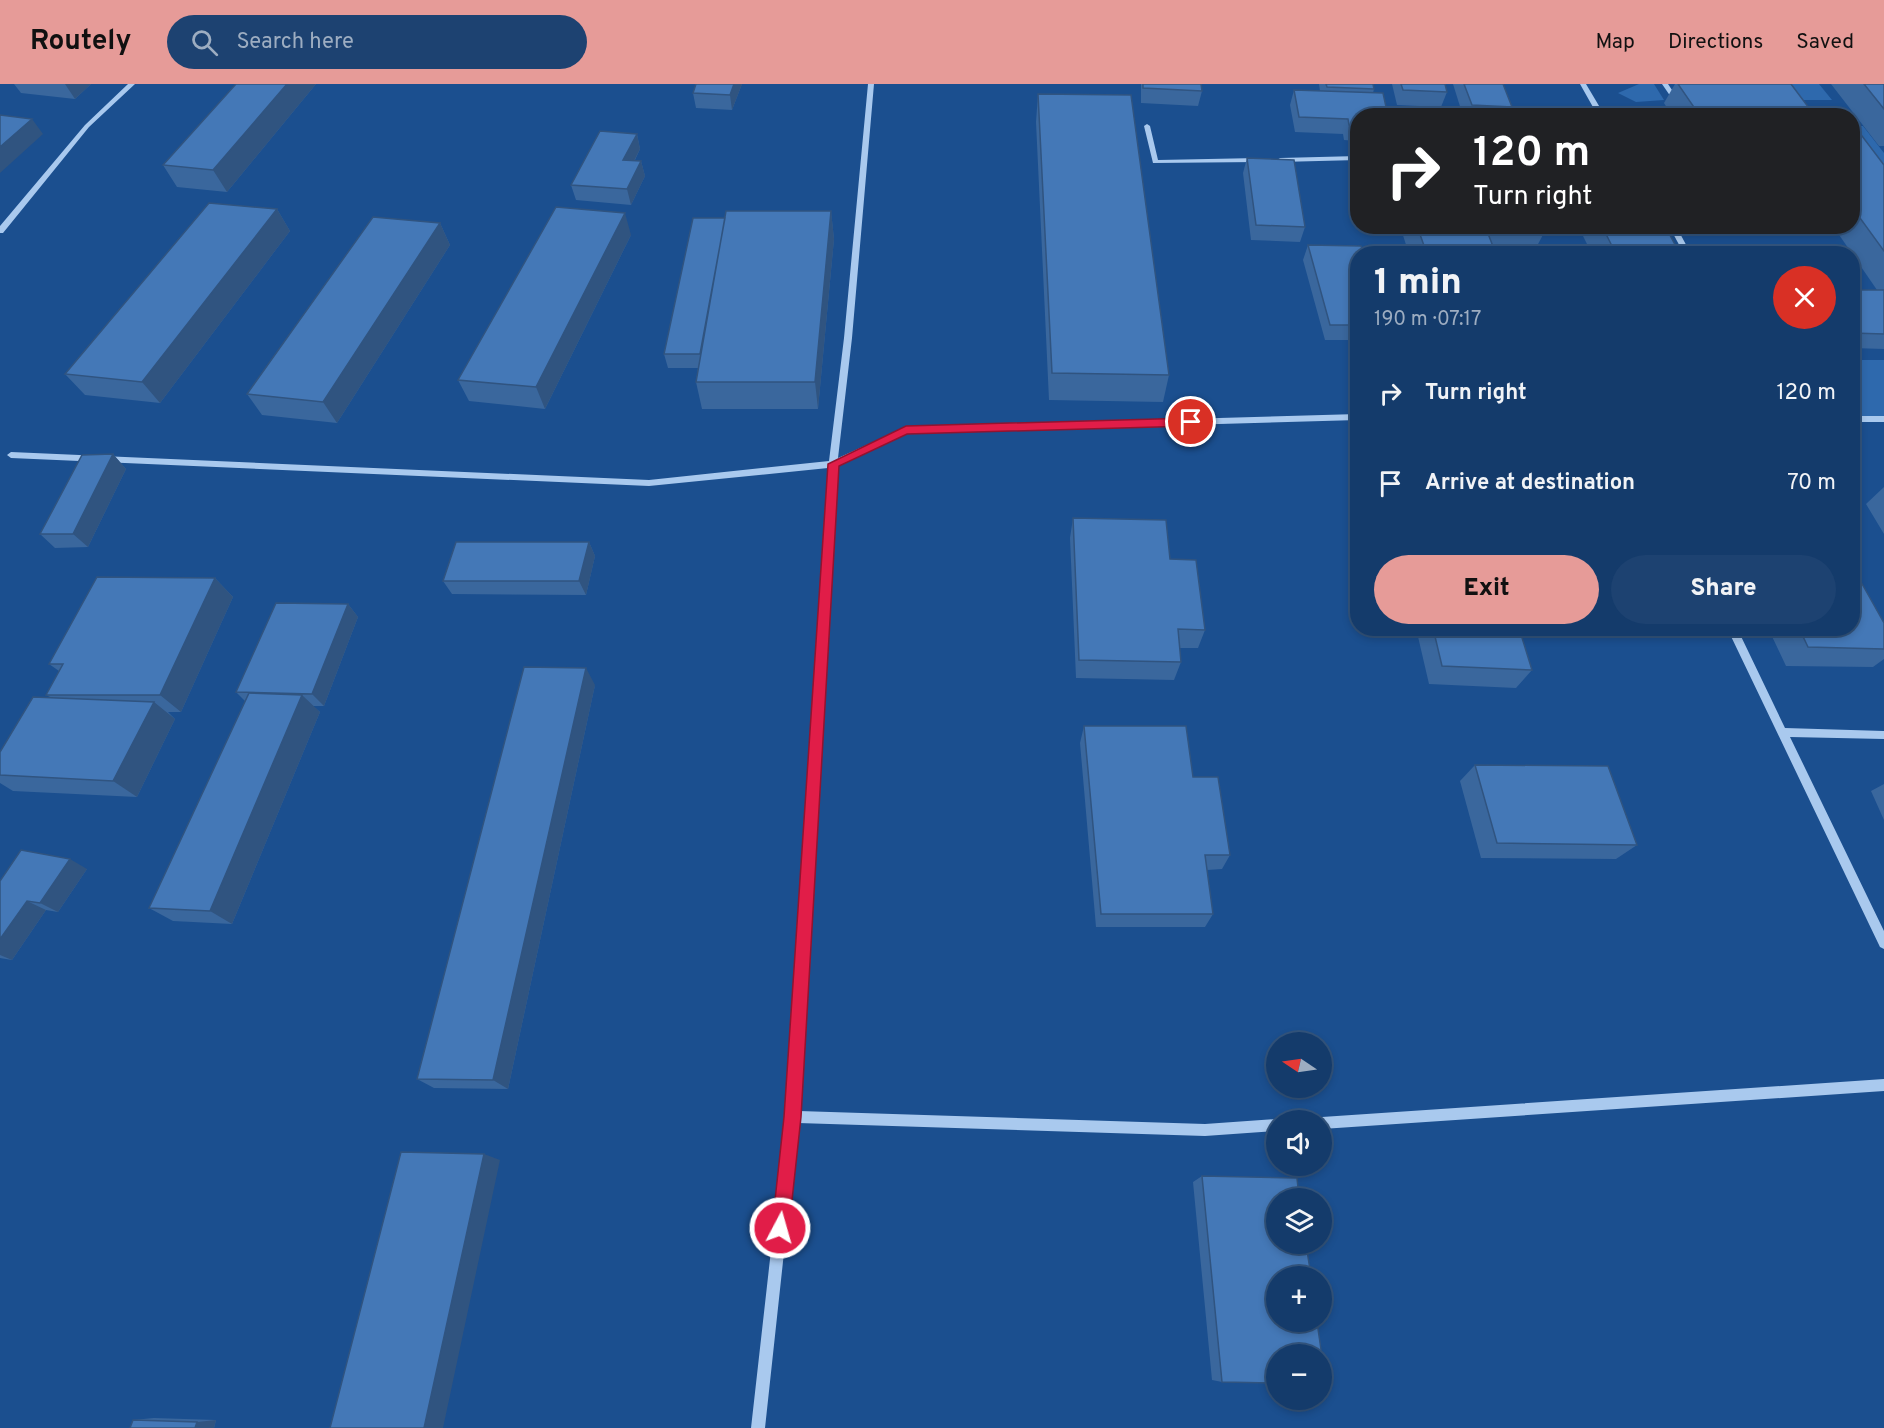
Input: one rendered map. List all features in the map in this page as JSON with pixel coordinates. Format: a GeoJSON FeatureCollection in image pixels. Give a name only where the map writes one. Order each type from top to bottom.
{"type":"FeatureCollection","features":[{"type":"Feature","properties":{"kind":"street"},"geometry":{"type":"LineString","coordinates":[[0,231],[87,126],[132,84]]}},
{"type":"Feature","properties":{"kind":"street"},"geometry":{"type":"LineString","coordinates":[[758,1428],[792,1117],[833,464],[849,338],[871,84]]}},
{"type":"Feature","properties":{"kind":"street"},"geometry":{"type":"LineString","coordinates":[[1584,84],[1598,108]]}},
{"type":"Feature","properties":{"kind":"street"},"geometry":{"type":"LineString","coordinates":[[1665,84],[1676,99]]}},
{"type":"Feature","properties":{"kind":"street"},"geometry":{"type":"LineString","coordinates":[[1148,126],[1155,162],[1262,160]]}},
{"type":"Feature","properties":{"kind":"street"},"geometry":{"type":"LineString","coordinates":[[1274,160],[1350,158]]}},
{"type":"Feature","properties":{"kind":"street"},"geometry":{"type":"LineString","coordinates":[[11,455],[649,483],[833,464],[906,430],[1350,417]]}},
{"type":"Feature","properties":{"kind":"street"},"geometry":{"type":"LineString","coordinates":[[1860,418],[1884,419]]}},
{"type":"Feature","properties":{"kind":"street"},"geometry":{"type":"LineString","coordinates":[[1736,636],[1884,943]]}},
{"type":"Feature","properties":{"kind":"street"},"geometry":{"type":"LineString","coordinates":[[1781,732],[1884,735]]}},
{"type":"Feature","properties":{"kind":"street"},"geometry":{"type":"LineString","coordinates":[[1332,1122],[1884,1085]]}},
{"type":"Feature","properties":{"kind":"street"},"geometry":{"type":"LineString","coordinates":[[792,1117],[1205,1130],[1266,1126]]}},
{"type":"Feature","properties":{"kind":"shaded area"},"geometry":{"type":"Polygon","coordinates":[[[1639,84],[1654,84],[1664,100],[1636,102],[1618,93],[1639,84]]]}},
{"type":"Feature","properties":{"kind":"shaded area"},"geometry":{"type":"Polygon","coordinates":[[[1751,84],[1819,84],[1832,100],[1797,100],[1751,84]]]}},
{"type":"Feature","properties":{"kind":"shaded area"},"geometry":{"type":"Polygon","coordinates":[[[1860,126],[1863,126],[1884,153],[1884,211],[1860,178],[1860,126]]]}},
{"type":"Feature","properties":{"kind":"shaded area"},"geometry":{"type":"Polygon","coordinates":[[[1860,360],[1884,360],[1884,419],[1860,419],[1860,360]]]}},
{"type":"Feature","properties":{"kind":"building"},"geometry":{"type":"Polygon","coordinates":[[[236,84],[287,84],[213,170],[163,165],[236,84]]]}},
{"type":"Feature","properties":{"kind":"building"},"geometry":{"type":"Polygon","coordinates":[[[696,84],[734,84],[730,95],[693,93],[696,84]]]}},
{"type":"Feature","properties":{"kind":"building"},"geometry":{"type":"Polygon","coordinates":[[[1143,84],[1201,84],[1202,91],[1143,88],[1143,84]]]}},
{"type":"Feature","properties":{"kind":"building"},"geometry":{"type":"Polygon","coordinates":[[[1326,84],[1373,84],[1374,89],[1327,87],[1326,84]]]}},
{"type":"Feature","properties":{"kind":"building"},"geometry":{"type":"Polygon","coordinates":[[[1401,84],[1445,84],[1447,92],[1403,90],[1401,84]]]}},
{"type":"Feature","properties":{"kind":"building"},"geometry":{"type":"Polygon","coordinates":[[[1464,84],[1503,84],[1512,107],[1472,105],[1464,84]]]}},
{"type":"Feature","properties":{"kind":"building"},"geometry":{"type":"Polygon","coordinates":[[[1678,84],[1791,84],[1809,108],[1694,108],[1678,84]]]}},
{"type":"Feature","properties":{"kind":"building"},"geometry":{"type":"Polygon","coordinates":[[[1864,84],[1884,84],[1884,109],[1864,84]]]}},
{"type":"Feature","properties":{"kind":"building"},"geometry":{"type":"Polygon","coordinates":[[[1294,90],[1383,93],[1386,108],[1350,108],[1350,125],[1348,119],[1299,117],[1294,90]]]}},
{"type":"Feature","properties":{"kind":"building"},"geometry":{"type":"Polygon","coordinates":[[[1038,94],[1131,95],[1169,375],[1052,373],[1038,94]]]}},
{"type":"Feature","properties":{"kind":"building"},"geometry":{"type":"Polygon","coordinates":[[[0,115],[32,119],[0,147],[0,115]]]}},
{"type":"Feature","properties":{"kind":"building"},"geometry":{"type":"Polygon","coordinates":[[[600,131],[637,134],[623,160],[641,161],[627,189],[571,185],[600,131]]]}},
{"type":"Feature","properties":{"kind":"building"},"geometry":{"type":"Polygon","coordinates":[[[1860,133],[1884,165],[1884,251],[1860,218],[1860,133]]]}},
{"type":"Feature","properties":{"kind":"building"},"geometry":{"type":"Polygon","coordinates":[[[1247,158],[1294,160],[1305,227],[1256,225],[1247,158]]]}},
{"type":"Feature","properties":{"kind":"building"},"geometry":{"type":"Polygon","coordinates":[[[209,203],[277,209],[142,382],[65,374],[209,203]]]}},
{"type":"Feature","properties":{"kind":"building"},"geometry":{"type":"Polygon","coordinates":[[[556,207],[625,213],[536,387],[458,380],[556,207]]]}},
{"type":"Feature","properties":{"kind":"building"},"geometry":{"type":"Polygon","coordinates":[[[726,211],[831,211],[815,382],[696,382],[726,211]]]}},
{"type":"Feature","properties":{"kind":"building"},"geometry":{"type":"Polygon","coordinates":[[[373,217],[440,223],[323,402],[247,394],[373,217]]]}},
{"type":"Feature","properties":{"kind":"building"},"geometry":{"type":"Polygon","coordinates":[[[693,218],[725,218],[700,354],[664,354],[693,218]]]}},
{"type":"Feature","properties":{"kind":"building"},"geometry":{"type":"Polygon","coordinates":[[[1420,234],[1488,234],[1493,246],[1424,246],[1420,234]]]}},
{"type":"Feature","properties":{"kind":"building"},"geometry":{"type":"Polygon","coordinates":[[[1606,234],[1669,234],[1676,246],[1612,246],[1606,234]]]}},
{"type":"Feature","properties":{"kind":"building"},"geometry":{"type":"Polygon","coordinates":[[[1308,245],[1361,246],[1350,246],[1350,325],[1330,325],[1308,245]]]}},
{"type":"Feature","properties":{"kind":"building"},"geometry":{"type":"Polygon","coordinates":[[[1860,290],[1884,290],[1884,334],[1860,333],[1860,290]]]}},
{"type":"Feature","properties":{"kind":"building"},"geometry":{"type":"Polygon","coordinates":[[[113,454],[73,534],[40,534],[82,455],[113,454]]]}},
{"type":"Feature","properties":{"kind":"building"},"geometry":{"type":"Polygon","coordinates":[[[1073,518],[1166,520],[1170,559],[1196,560],[1205,630],[1178,629],[1181,662],[1079,660],[1073,518]]]}},
{"type":"Feature","properties":{"kind":"building"},"geometry":{"type":"Polygon","coordinates":[[[456,542],[589,542],[579,581],[443,581],[456,542]]]}},
{"type":"Feature","properties":{"kind":"building"},"geometry":{"type":"Polygon","coordinates":[[[97,577],[215,578],[160,695],[46,695],[63,664],[49,664],[97,577]]]}},
{"type":"Feature","properties":{"kind":"building"},"geometry":{"type":"Polygon","coordinates":[[[1860,580],[1884,623],[1884,649],[1808,647],[1803,636],[1860,636],[1860,580]]]}},
{"type":"Feature","properties":{"kind":"building"},"geometry":{"type":"Polygon","coordinates":[[[276,603],[348,604],[312,694],[236,692],[276,603]]]}},
{"type":"Feature","properties":{"kind":"building"},"geometry":{"type":"Polygon","coordinates":[[[1435,636],[1521,636],[1532,670],[1442,666],[1435,636]]]}},
{"type":"Feature","properties":{"kind":"building"},"geometry":{"type":"Polygon","coordinates":[[[524,667],[586,668],[493,1080],[417,1079],[524,667]]]}},
{"type":"Feature","properties":{"kind":"building"},"geometry":{"type":"Polygon","coordinates":[[[249,693],[302,695],[210,911],[149,908],[249,693]]]}},
{"type":"Feature","properties":{"kind":"building"},"geometry":{"type":"Polygon","coordinates":[[[33,697],[154,702],[113,781],[0,775],[0,752],[33,697]]]}},
{"type":"Feature","properties":{"kind":"building"},"geometry":{"type":"Polygon","coordinates":[[[1084,726],[1186,726],[1193,777],[1218,777],[1230,855],[1205,855],[1213,914],[1101,914],[1084,726]]]}},
{"type":"Feature","properties":{"kind":"building"},"geometry":{"type":"Polygon","coordinates":[[[1475,765],[1608,766],[1637,845],[1497,843],[1475,765]]]}},
{"type":"Feature","properties":{"kind":"building"},"geometry":{"type":"Polygon","coordinates":[[[21,850],[70,859],[40,903],[27,901],[0,939],[0,881],[21,850]]]}},
{"type":"Feature","properties":{"kind":"building"},"geometry":{"type":"Polygon","coordinates":[[[401,1152],[484,1154],[424,1428],[330,1428],[401,1152]]]}},
{"type":"Feature","properties":{"kind":"building"},"geometry":{"type":"Polygon","coordinates":[[[1202,1176],[1297,1178],[1298,1188],[1266,1188],[1266,1254],[1308,1254],[1309,1266],[1266,1266],[1266,1332],[1319,1332],[1320,1344],[1266,1344],[1266,1383],[1222,1382],[1202,1176]]]}},
{"type":"Feature","properties":{"kind":"building"},"geometry":{"type":"Polygon","coordinates":[[[133,1420],[197,1422],[195,1428],[130,1428],[133,1420]]]}},
{"type":"Feature","properties":{"kind":"route"},"geometry":{"type":"LineString","coordinates":[[780,1228],[792,1117],[833,464],[906,430],[1191,422]]}}]}
